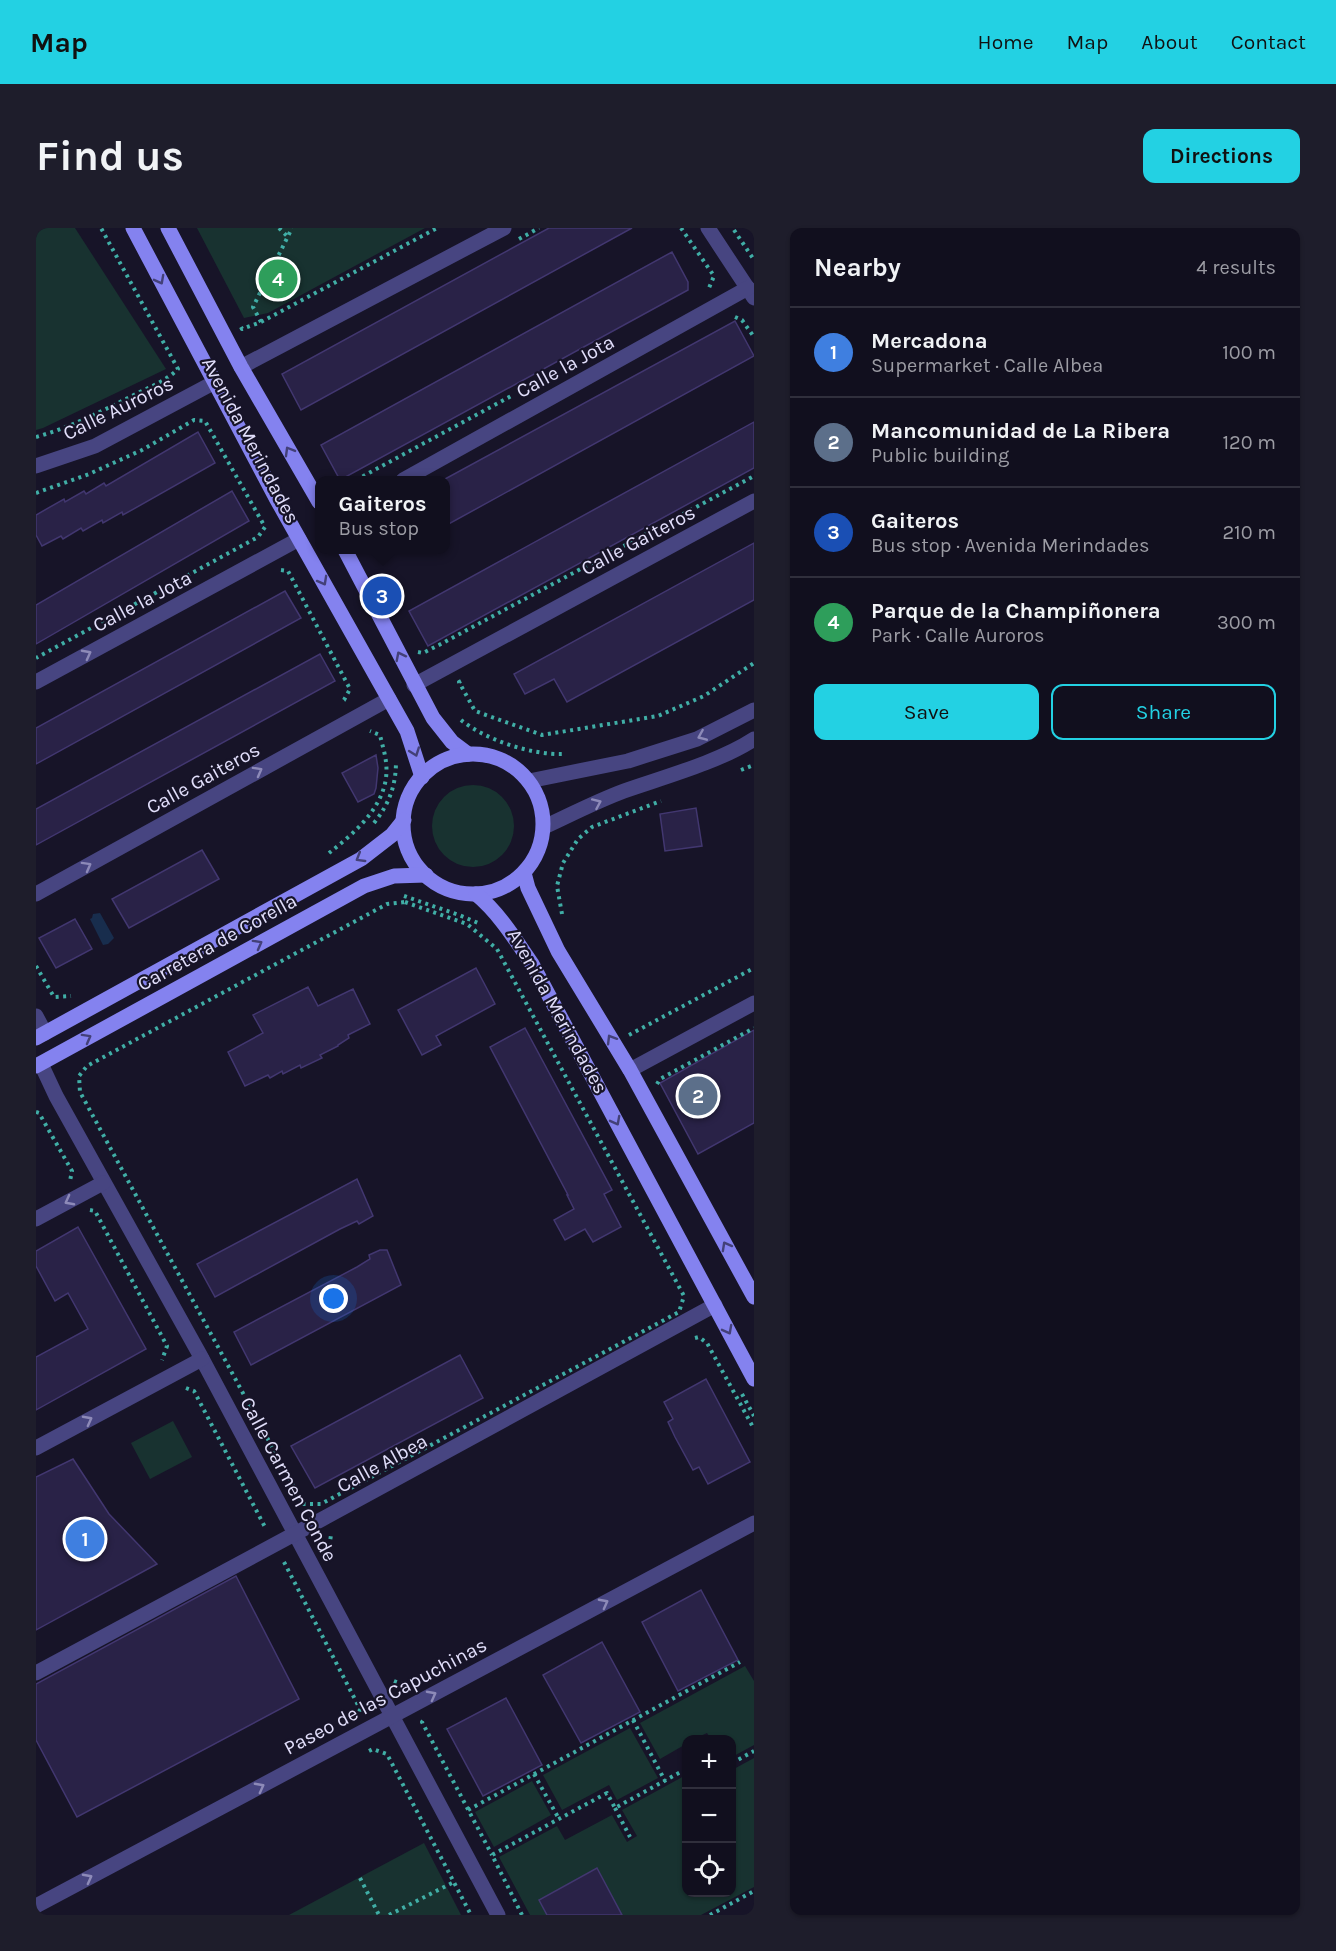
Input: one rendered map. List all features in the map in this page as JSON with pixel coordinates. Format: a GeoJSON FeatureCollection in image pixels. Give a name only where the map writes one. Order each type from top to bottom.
{"type":"FeatureCollection","features":[{"type":"Feature","properties":{"kind":"main road","name":"Avenida Merindades"},"geometry":{"type":"LineString","coordinates":[[133,228],[299,539],[407,731],[422,777]]}},
{"type":"Feature","properties":{"kind":"main road","name":"Avenida Merindades"},"geometry":{"type":"LineString","coordinates":[[168,228],[241,367],[315,495]]}},
{"type":"Feature","properties":{"kind":"main road"},"geometry":{"type":"LineString","coordinates":[[348,554],[433,718],[452,742],[468,754]]}},
{"type":"Feature","properties":{"kind":"main road"},"geometry":{"type":"LineString","coordinates":[[468,754],[491,756],[512,766],[529,781],[540,802],[544,827],[538,852],[524,873],[510,884],[493,891],[476,894],[449,890],[426,875],[416,863],[408,850],[404,835],[406,804],[412,790],[422,777],[443,761],[468,754]]}},
{"type":"Feature","properties":{"kind":"main road","name":"Carretera de Corella"},"geometry":{"type":"LineString","coordinates":[[41,1035],[375,849],[392,835],[404,820]]}},
{"type":"Feature","properties":{"kind":"main road","name":"Avenida Merindades"},"geometry":{"type":"LineString","coordinates":[[524,873],[528,888],[558,951],[630,1070],[753,1293]]}},
{"type":"Feature","properties":{"kind":"main road","name":"Carretera de Corella"},"geometry":{"type":"LineString","coordinates":[[39,1065],[364,886],[394,876],[426,875]]}},
{"type":"Feature","properties":{"kind":"main road","name":"Avenida Merindades"},"geometry":{"type":"LineString","coordinates":[[476,894],[488,904],[532,964],[754,1379]]}},
{"type":"Feature","properties":{"kind":"street"},"geometry":{"type":"LineString","coordinates":[[241,367],[504,228]]}},
{"type":"Feature","properties":{"kind":"street"},"geometry":{"type":"LineString","coordinates":[[708,228],[751,293]]}},
{"type":"Feature","properties":{"kind":"street","name":"Calle la Jota"},"geometry":{"type":"LineString","coordinates":[[410,476],[751,293]]}},
{"type":"Feature","properties":{"kind":"street","name":"Calle Auroros"},"geometry":{"type":"LineString","coordinates":[[36,466],[95,446],[216,382]]}},
{"type":"Feature","properties":{"kind":"street","name":"Calle Gaiteros"},"geometry":{"type":"LineString","coordinates":[[414,684],[754,501]]}},
{"type":"Feature","properties":{"kind":"street","name":"Calle la Jota"},"geometry":{"type":"LineString","coordinates":[[36,682],[299,539]]}},
{"type":"Feature","properties":{"kind":"street","name":"Calle Gaiteros"},"geometry":{"type":"LineString","coordinates":[[36,894],[389,699]]}},
{"type":"Feature","properties":{"kind":"street"},"geometry":{"type":"LineString","coordinates":[[529,781],[628,761],[697,739],[754,710]]}},
{"type":"Feature","properties":{"kind":"street"},"geometry":{"type":"LineString","coordinates":[[544,827],[621,792],[689,769],[744,746],[754,739]]}},
{"type":"Feature","properties":{"kind":"street"},"geometry":{"type":"LineString","coordinates":[[630,1070],[754,1003]]}},
{"type":"Feature","properties":{"kind":"street"},"geometry":{"type":"LineString","coordinates":[[36,1016],[41,1035]]}},
{"type":"Feature","properties":{"kind":"street","name":"Calle Carmen Conde"},"geometry":{"type":"LineString","coordinates":[[39,1065],[202,1359],[498,1915]]}},
{"type":"Feature","properties":{"kind":"street"},"geometry":{"type":"LineString","coordinates":[[36,1219],[103,1183]]}},
{"type":"Feature","properties":{"kind":"street","name":"Calle Albea"},"geometry":{"type":"LineString","coordinates":[[36,1673],[715,1305]]}},
{"type":"Feature","properties":{"kind":"street"},"geometry":{"type":"LineString","coordinates":[[36,1448],[202,1359]]}},
{"type":"Feature","properties":{"kind":"street","name":"Paseo de las Capuchinas"},"geometry":{"type":"LineString","coordinates":[[36,1906],[754,1523]]}},
{"type":"Feature","properties":{"kind":"path"},"geometry":{"type":"LineString","coordinates":[[36,437],[54,432],[108,408],[169,377],[178,369],[101,228]]}},
{"type":"Feature","properties":{"kind":"path"},"geometry":{"type":"LineString","coordinates":[[279,228],[288,237]]}},
{"type":"Feature","properties":{"kind":"path"},"geometry":{"type":"LineString","coordinates":[[261,322],[253,307],[292,228]]}},
{"type":"Feature","properties":{"kind":"path"},"geometry":{"type":"LineString","coordinates":[[237,319],[242,329],[261,322],[436,228]]}},
{"type":"Feature","properties":{"kind":"path"},"geometry":{"type":"LineString","coordinates":[[681,228],[714,276],[710,288],[700,293]]}},
{"type":"Feature","properties":{"kind":"path"},"geometry":{"type":"LineString","coordinates":[[733,228],[754,260]]}},
{"type":"Feature","properties":{"kind":"path"},"geometry":{"type":"LineString","coordinates":[[363,476],[522,390]]}},
{"type":"Feature","properties":{"kind":"path"},"geometry":{"type":"LineString","coordinates":[[36,493],[89,474],[142,450],[194,420],[205,421],[265,526],[258,537],[36,658]]}},
{"type":"Feature","properties":{"kind":"path"},"geometry":{"type":"LineString","coordinates":[[416,651],[423,653],[431,649],[754,476]]}},
{"type":"Feature","properties":{"kind":"path"},"geometry":{"type":"LineString","coordinates":[[276,569],[288,571],[350,689],[344,700],[334,706]]}},
{"type":"Feature","properties":{"kind":"path"},"geometry":{"type":"LineString","coordinates":[[459,682],[475,711],[542,735],[658,716],[704,696],[754,663]]}},
{"type":"Feature","properties":{"kind":"path"},"geometry":{"type":"LineString","coordinates":[[372,708],[389,741],[407,731]]}},
{"type":"Feature","properties":{"kind":"path"},"geometry":{"type":"LineString","coordinates":[[433,718],[448,711],[471,729],[529,751],[552,754],[573,753]]}},
{"type":"Feature","properties":{"kind":"path"},"geometry":{"type":"LineString","coordinates":[[322,859],[363,824],[382,794],[387,764],[380,735],[370,731],[362,734]]}},
{"type":"Feature","properties":{"kind":"path"},"geometry":{"type":"LineString","coordinates":[[369,829],[386,807],[391,795],[395,780],[395,757]]}},
{"type":"Feature","properties":{"kind":"path"},"geometry":{"type":"LineString","coordinates":[[562,916],[557,886],[563,863],[578,839],[592,827]]}},
{"type":"Feature","properties":{"kind":"path"},"geometry":{"type":"LineString","coordinates":[[339,853],[332,857],[339,870]]}},
{"type":"Feature","properties":{"kind":"path","name":"Avenida Merindades"},"geometry":{"type":"LineString","coordinates":[[396,896],[406,896],[471,919],[486,929]]}},
{"type":"Feature","properties":{"kind":"path"},"geometry":{"type":"LineString","coordinates":[[405,902],[467,924],[497,949],[684,1296],[679,1312],[321,1504],[303,1504],[80,1092],[79,1076],[87,1066],[387,904],[405,902]]}},
{"type":"Feature","properties":{"kind":"path","name":"Avenida Merindades"},"geometry":{"type":"LineString","coordinates":[[495,939],[509,959]]}},
{"type":"Feature","properties":{"kind":"path"},"geometry":{"type":"LineString","coordinates":[[36,966],[54,997],[78,996]]}},
{"type":"Feature","properties":{"kind":"path"},"geometry":{"type":"LineString","coordinates":[[626,1037],[754,968]]}},
{"type":"Feature","properties":{"kind":"path","name":"Avenida Merindades"},"geometry":{"type":"LineString","coordinates":[[526,991],[698,1314]]}},
{"type":"Feature","properties":{"kind":"path"},"geometry":{"type":"LineString","coordinates":[[655,1087],[660,1079],[754,1028]]}},
{"type":"Feature","properties":{"kind":"path"},"geometry":{"type":"LineString","coordinates":[[36,1112],[39,1113],[72,1171],[70,1181],[62,1186]]}},
{"type":"Feature","properties":{"kind":"path"},"geometry":{"type":"LineString","coordinates":[[84,1207],[95,1211],[166,1346],[162,1362]]}},
{"type":"Feature","properties":{"kind":"path"},"geometry":{"type":"LineString","coordinates":[[692,1338],[699,1337],[707,1342],[754,1429]]}},
{"type":"Feature","properties":{"kind":"path"},"geometry":{"type":"LineString","coordinates":[[184,1388],[194,1391],[267,1532]]}},
{"type":"Feature","properties":{"kind":"path"},"geometry":{"type":"LineString","coordinates":[[739,1388],[754,1416]]}},
{"type":"Feature","properties":{"kind":"path"},"geometry":{"type":"LineString","coordinates":[[327,1557],[332,1532]]}},
{"type":"Feature","properties":{"kind":"path"},"geometry":{"type":"LineString","coordinates":[[284,1562],[360,1708],[356,1721]]}},
{"type":"Feature","properties":{"kind":"path"},"geometry":{"type":"LineString","coordinates":[[468,1810],[740,1662]]}},
{"type":"Feature","properties":{"kind":"path"},"geometry":{"type":"LineString","coordinates":[[389,1680],[419,1690]]}},
{"type":"Feature","properties":{"kind":"path"},"geometry":{"type":"LineString","coordinates":[[427,1719],[422,1722],[522,1915]]}},
{"type":"Feature","properties":{"kind":"path"},"geometry":{"type":"LineString","coordinates":[[633,1720],[665,1781]]}},
{"type":"Feature","properties":{"kind":"path"},"geometry":{"type":"LineString","coordinates":[[364,1754],[373,1749],[387,1754],[471,1915]]}},
{"type":"Feature","properties":{"kind":"path"},"geometry":{"type":"LineString","coordinates":[[736,1761],[754,1751]]}},
{"type":"Feature","properties":{"kind":"path"},"geometry":{"type":"LineString","coordinates":[[615,1808],[682,1772]]}},
{"type":"Feature","properties":{"kind":"path"},"geometry":{"type":"LineString","coordinates":[[534,1774],[559,1820]]}},
{"type":"Feature","properties":{"kind":"path"},"geometry":{"type":"LineString","coordinates":[[492,1855],[607,1793],[630,1837]]}},
{"type":"Feature","properties":{"kind":"path"},"geometry":{"type":"LineString","coordinates":[[360,1878],[379,1915]]}},
{"type":"Feature","properties":{"kind":"path"},"geometry":{"type":"LineString","coordinates":[[389,1915],[454,1882]]}},
{"type":"Feature","properties":{"kind":"path"},"geometry":{"type":"LineString","coordinates":[[710,1915],[754,1891]]}},
{"type":"Feature","properties":{"kind":"green space"},"geometry":{"type":"Polygon","coordinates":[[[36,228],[75,228],[166,369],[36,430],[36,228]]]}},
{"type":"Feature","properties":{"kind":"green space"},"geometry":{"type":"Polygon","coordinates":[[[197,228],[425,228],[268,313],[244,318],[197,228]]]}},
{"type":"Feature","properties":{"kind":"green space"},"geometry":{"type":"Polygon","coordinates":[[[465,785],[481,785],[496,792],[507,803],[514,818],[511,842],[502,855],[481,867],[465,867],[450,860],[439,849],[432,834],[432,818],[439,803],[450,792],[465,785]]]}},
{"type":"Feature","properties":{"kind":"green space"},"geometry":{"type":"Polygon","coordinates":[[[173,1421],[192,1457],[150,1479],[131,1443],[173,1421]]]}},
{"type":"Feature","properties":{"kind":"green space"},"geometry":{"type":"Polygon","coordinates":[[[745,1666],[754,1681],[754,1745],[736,1755],[736,1735],[708,1735],[707,1733],[682,1735],[682,1746],[660,1759],[640,1723],[745,1666]]]}},
{"type":"Feature","properties":{"kind":"green space"},"geometry":{"type":"Polygon","coordinates":[[[630,1728],[658,1778],[617,1800],[609,1785],[562,1810],[543,1775],[630,1728]]]}},
{"type":"Feature","properties":{"kind":"green space"},"geometry":{"type":"Polygon","coordinates":[[[754,1758],[754,1887],[736,1897],[736,1789],[736,1768],[754,1758]]]}},
{"type":"Feature","properties":{"kind":"green space"},"geometry":{"type":"Polygon","coordinates":[[[682,1777],[682,1897],[735,1897],[701,1915],[530,1915],[499,1857],[557,1826],[565,1840],[612,1815],[627,1842],[637,1836],[622,1810],[682,1777]]]}},
{"type":"Feature","properties":{"kind":"green space"},"geometry":{"type":"Polygon","coordinates":[[[532,1781],[551,1815],[494,1847],[475,1812],[532,1781]]]}},
{"type":"Feature","properties":{"kind":"green space"},"geometry":{"type":"Polygon","coordinates":[[[424,1843],[461,1915],[289,1915],[424,1843]]]}},
{"type":"Feature","properties":{"kind":"water"},"geometry":{"type":"Polygon","coordinates":[[[100,913],[114,938],[108,944],[103,945],[90,919],[93,914],[100,913]]]}},
{"type":"Feature","properties":{"kind":"building"},"geometry":{"type":"Polygon","coordinates":[[[549,228],[632,228],[301,410],[282,374],[549,228]]]}},
{"type":"Feature","properties":{"kind":"building"},"geometry":{"type":"Polygon","coordinates":[[[672,252],[688,282],[688,290],[347,476],[338,476],[321,445],[672,252]]]}},
{"type":"Feature","properties":{"kind":"building"},"geometry":{"type":"Polygon","coordinates":[[[735,321],[754,356],[450,523],[450,476],[735,321]]]}},
{"type":"Feature","properties":{"kind":"building"},"geometry":{"type":"Polygon","coordinates":[[[754,422],[754,468],[428,646],[409,611],[754,422]]]}},
{"type":"Feature","properties":{"kind":"building"},"geometry":{"type":"Polygon","coordinates":[[[198,432],[215,463],[123,515],[122,512],[103,523],[102,520],[83,531],[81,528],[63,539],[61,536],[42,546],[36,535],[36,515],[64,499],[65,502],[84,491],[86,494],[104,483],[106,486],[198,432]]]}},
{"type":"Feature","properties":{"kind":"building"},"geometry":{"type":"Polygon","coordinates":[[[232,491],[249,521],[36,644],[36,605],[232,491]]]}},
{"type":"Feature","properties":{"kind":"building"},"geometry":{"type":"Polygon","coordinates":[[[754,543],[754,600],[567,702],[554,679],[525,694],[514,674],[754,543]]]}},
{"type":"Feature","properties":{"kind":"building"},"geometry":{"type":"Polygon","coordinates":[[[285,591],[301,618],[36,764],[36,728],[285,591]]]}},
{"type":"Feature","properties":{"kind":"building"},"geometry":{"type":"Polygon","coordinates":[[[320,654],[335,681],[36,845],[36,809],[320,654]]]}},
{"type":"Feature","properties":{"kind":"building"},"geometry":{"type":"Polygon","coordinates":[[[376,755],[378,768],[374,794],[358,802],[342,773],[376,755]]]}},
{"type":"Feature","properties":{"kind":"building"},"geometry":{"type":"Polygon","coordinates":[[[696,808],[702,846],[665,851],[660,814],[696,808]]]}},
{"type":"Feature","properties":{"kind":"building"},"geometry":{"type":"Polygon","coordinates":[[[202,850],[219,879],[129,928],[112,899],[202,850]]]}},
{"type":"Feature","properties":{"kind":"building"},"geometry":{"type":"Polygon","coordinates":[[[75,919],[92,949],[56,968],[39,938],[75,919]]]}},
{"type":"Feature","properties":{"kind":"building"},"geometry":{"type":"Polygon","coordinates":[[[476,968],[495,1004],[436,1036],[441,1045],[422,1055],[398,1010],[476,968]]]}},
{"type":"Feature","properties":{"kind":"building"},"geometry":{"type":"Polygon","coordinates":[[[308,987],[318,1006],[353,989],[370,1024],[348,1035],[349,1038],[338,1046],[320,1055],[322,1058],[301,1068],[300,1065],[283,1074],[282,1071],[270,1078],[268,1075],[245,1086],[228,1052],[263,1033],[253,1015],[308,987]]]}},
{"type":"Feature","properties":{"kind":"building"},"geometry":{"type":"Polygon","coordinates":[[[525,1028],[612,1190],[604,1194],[621,1227],[593,1242],[585,1229],[565,1240],[554,1220],[574,1209],[490,1047],[525,1028]]]}},
{"type":"Feature","properties":{"kind":"building"},"geometry":{"type":"Polygon","coordinates":[[[754,1030],[754,1123],[698,1154],[660,1083],[754,1030]]]}},
{"type":"Feature","properties":{"kind":"building"},"geometry":{"type":"Polygon","coordinates":[[[357,1179],[373,1216],[359,1224],[357,1221],[340,1229],[215,1297],[197,1264],[357,1179]]]}},
{"type":"Feature","properties":{"kind":"building"},"geometry":{"type":"Polygon","coordinates":[[[78,1227],[146,1349],[36,1410],[36,1357],[88,1329],[68,1293],[55,1301],[36,1266],[36,1251],[78,1227]]]}},
{"type":"Feature","properties":{"kind":"building"},"geometry":{"type":"Polygon","coordinates":[[[380,1250],[387,1250],[401,1285],[251,1365],[234,1332],[357,1267],[370,1259],[369,1255],[380,1250]]]}},
{"type":"Feature","properties":{"kind":"building"},"geometry":{"type":"Polygon","coordinates":[[[460,1355],[483,1398],[315,1488],[291,1446],[460,1355]]]}},
{"type":"Feature","properties":{"kind":"building"},"geometry":{"type":"Polygon","coordinates":[[[706,1379],[750,1462],[708,1484],[699,1467],[693,1470],[675,1437],[668,1422],[673,1419],[664,1402],[706,1379]]]}},
{"type":"Feature","properties":{"kind":"building"},"geometry":{"type":"Polygon","coordinates":[[[73,1459],[109,1514],[157,1564],[36,1630],[36,1477],[73,1459]]]}},
{"type":"Feature","properties":{"kind":"building"},"geometry":{"type":"Polygon","coordinates":[[[236,1576],[299,1699],[77,1817],[36,1740],[36,1684],[236,1576]]]}},
{"type":"Feature","properties":{"kind":"building"},"geometry":{"type":"Polygon","coordinates":[[[701,1590],[738,1660],[678,1691],[642,1622],[701,1590]]]}},
{"type":"Feature","properties":{"kind":"building"},"geometry":{"type":"Polygon","coordinates":[[[602,1642],[640,1712],[581,1743],[543,1675],[602,1642]]]}},
{"type":"Feature","properties":{"kind":"building"},"geometry":{"type":"Polygon","coordinates":[[[506,1698],[542,1765],[483,1796],[447,1729],[506,1698]]]}},
{"type":"Feature","properties":{"kind":"building"},"geometry":{"type":"Polygon","coordinates":[[[597,1868],[622,1915],[547,1915],[539,1900],[597,1868]]]}},
{"type":"Feature","properties":{"kind":"place","name":"Parque de la Champiñonera"},"geometry":{"type":"Point","coordinates":[278,279]}},
{"type":"Feature","properties":{"kind":"place","name":"Gaiteros"},"geometry":{"type":"Point","coordinates":[382,596]}},
{"type":"Feature","properties":{"kind":"place","name":"Mancomunidad de La Ribera"},"geometry":{"type":"Point","coordinates":[698,1096]}},
{"type":"Feature","properties":{"kind":"place","name":"Mercadona"},"geometry":{"type":"Point","coordinates":[85,1539]}}]}
